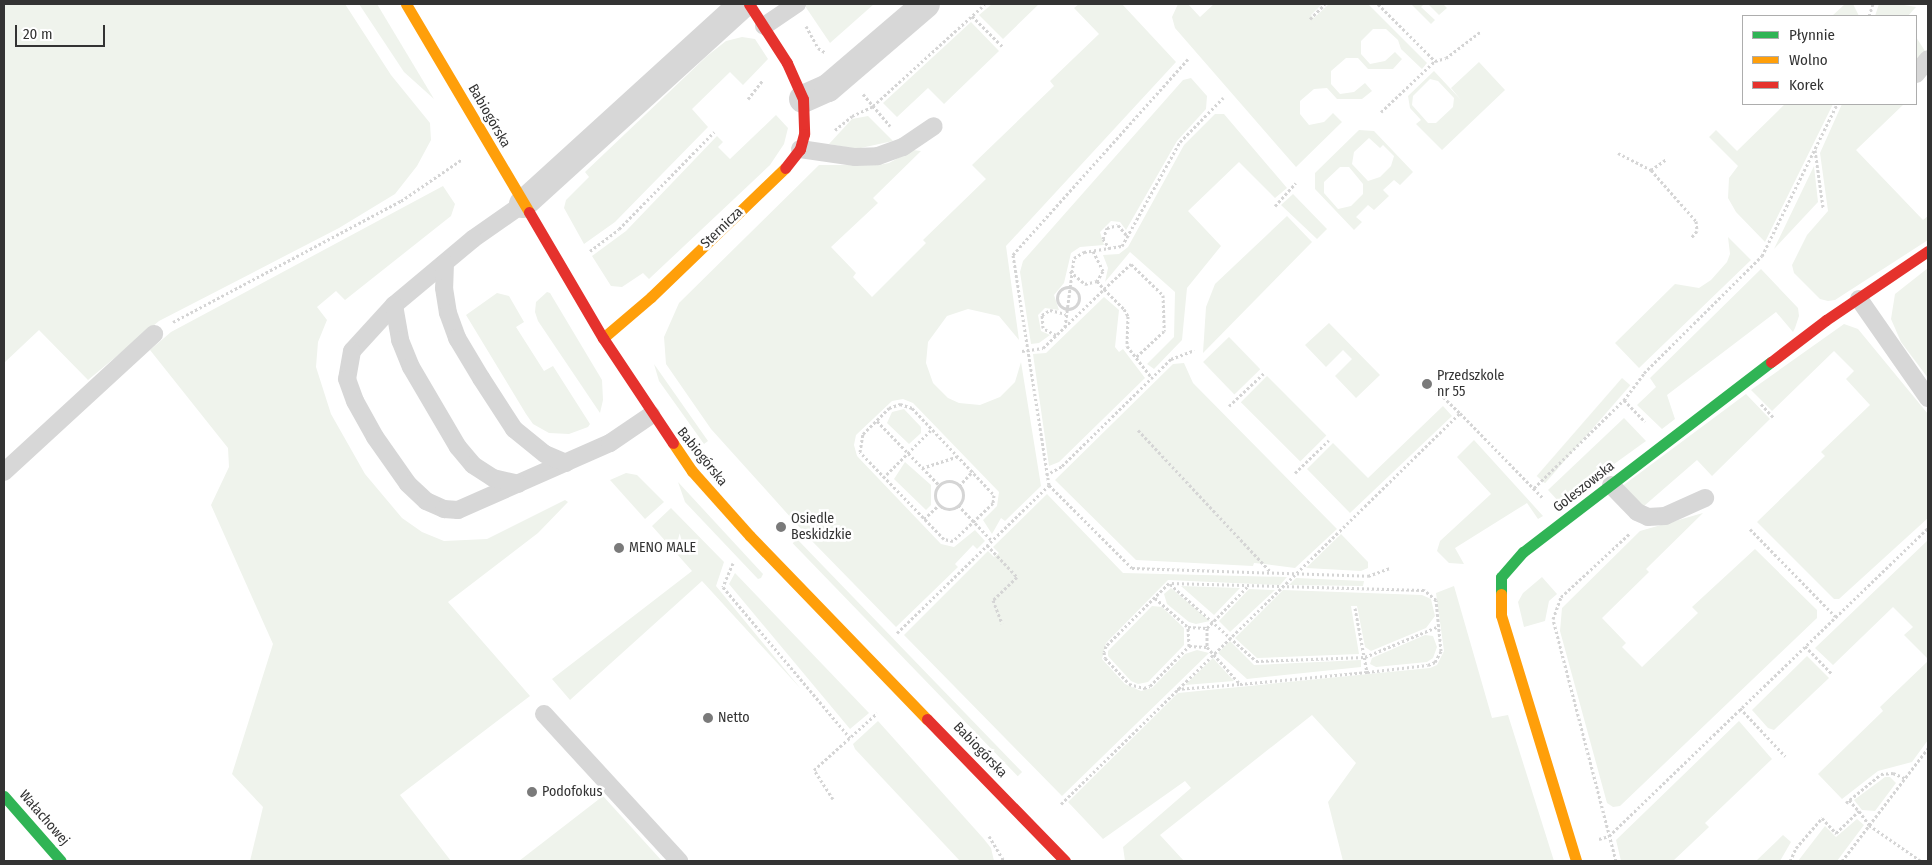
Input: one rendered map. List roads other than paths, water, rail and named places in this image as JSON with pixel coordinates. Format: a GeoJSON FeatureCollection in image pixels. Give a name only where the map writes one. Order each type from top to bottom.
{"type":"FeatureCollection","features":[{"type":"Feature","properties":{"kind":"street","name":"Babiogórska"},"geometry":{"type":"LineString","coordinates":[[406,4],[603,338],[651,415],[692,471],[750,536],[1065,861]]}},
{"type":"Feature","properties":{"kind":"street"},"geometry":{"type":"LineString","coordinates":[[523,204],[743,4]]}},
{"type":"Feature","properties":{"kind":"street"},"geometry":{"type":"LineString","coordinates":[[750,4],[787,63],[803,99],[804,134],[800,149]]}},
{"type":"Feature","properties":{"kind":"street"},"geometry":{"type":"LineString","coordinates":[[803,99],[828,88],[926,4]]}},
{"type":"Feature","properties":{"kind":"street","name":"Sternicza"},"geometry":{"type":"LineString","coordinates":[[603,338],[651,297],[789,164],[800,149]]}},
{"type":"Feature","properties":{"kind":"street","name":"Goleszowska"},"geometry":{"type":"LineString","coordinates":[[1576,861],[1530,718],[1501,614],[1499,594],[1501,576],[1509,564],[1826,320],[1928,251]]}},
{"type":"Feature","properties":{"kind":"street","name":"Wałachowej"},"geometry":{"type":"LineString","coordinates":[[4,796],[61,861]]}},
{"type":"Feature","properties":{"kind":"lane"},"geometry":{"type":"LineString","coordinates":[[764,26],[796,5]]}},
{"type":"Feature","properties":{"kind":"lane"},"geometry":{"type":"LineString","coordinates":[[1917,73],[1928,59]]}},
{"type":"Feature","properties":{"kind":"lane"},"geometry":{"type":"LineString","coordinates":[[800,149],[855,157],[878,156],[903,147],[934,126]]}},
{"type":"Feature","properties":{"kind":"lane"},"geometry":{"type":"LineString","coordinates":[[523,204],[473,239],[394,305],[352,351],[348,379],[363,416],[402,476],[426,501],[444,509],[458,510],[480,503],[610,443],[651,415]]}},
{"type":"Feature","properties":{"kind":"lane"},"geometry":{"type":"LineString","coordinates":[[446,263],[444,288],[448,313],[457,338],[476,370],[514,429],[545,454],[566,463]]}},
{"type":"Feature","properties":{"kind":"lane"},"geometry":{"type":"LineString","coordinates":[[1859,299],[1928,398]]}},
{"type":"Feature","properties":{"kind":"lane"},"geometry":{"type":"LineString","coordinates":[[394,305],[400,340],[411,368],[458,447],[473,465],[494,478],[518,484]]}},
{"type":"Feature","properties":{"kind":"lane"},"geometry":{"type":"LineString","coordinates":[[4,472],[154,334]]}},
{"type":"Feature","properties":{"kind":"lane"},"geometry":{"type":"LineString","coordinates":[[1611,485],[1637,512],[1648,517],[1665,516],[1705,498]]}},
{"type":"Feature","properties":{"kind":"lane"},"geometry":{"type":"LineString","coordinates":[[544,714],[679,861]]}},
{"type":"Feature","properties":{"kind":"place","name":"Przedszkole nr 55"},"geometry":{"type":"Point","coordinates":[1427,384]}},
{"type":"Feature","properties":{"kind":"place","name":"Osiedle Beskidzkie"},"geometry":{"type":"Point","coordinates":[781,527]}},
{"type":"Feature","properties":{"kind":"place","name":"MENO MALE"},"geometry":{"type":"Point","coordinates":[619,548]}},
{"type":"Feature","properties":{"kind":"place","name":"Netto"},"geometry":{"type":"Point","coordinates":[708,718]}},
{"type":"Feature","properties":{"kind":"place","name":"Podofokus"},"geometry":{"type":"Point","coordinates":[532,792]}}]}
